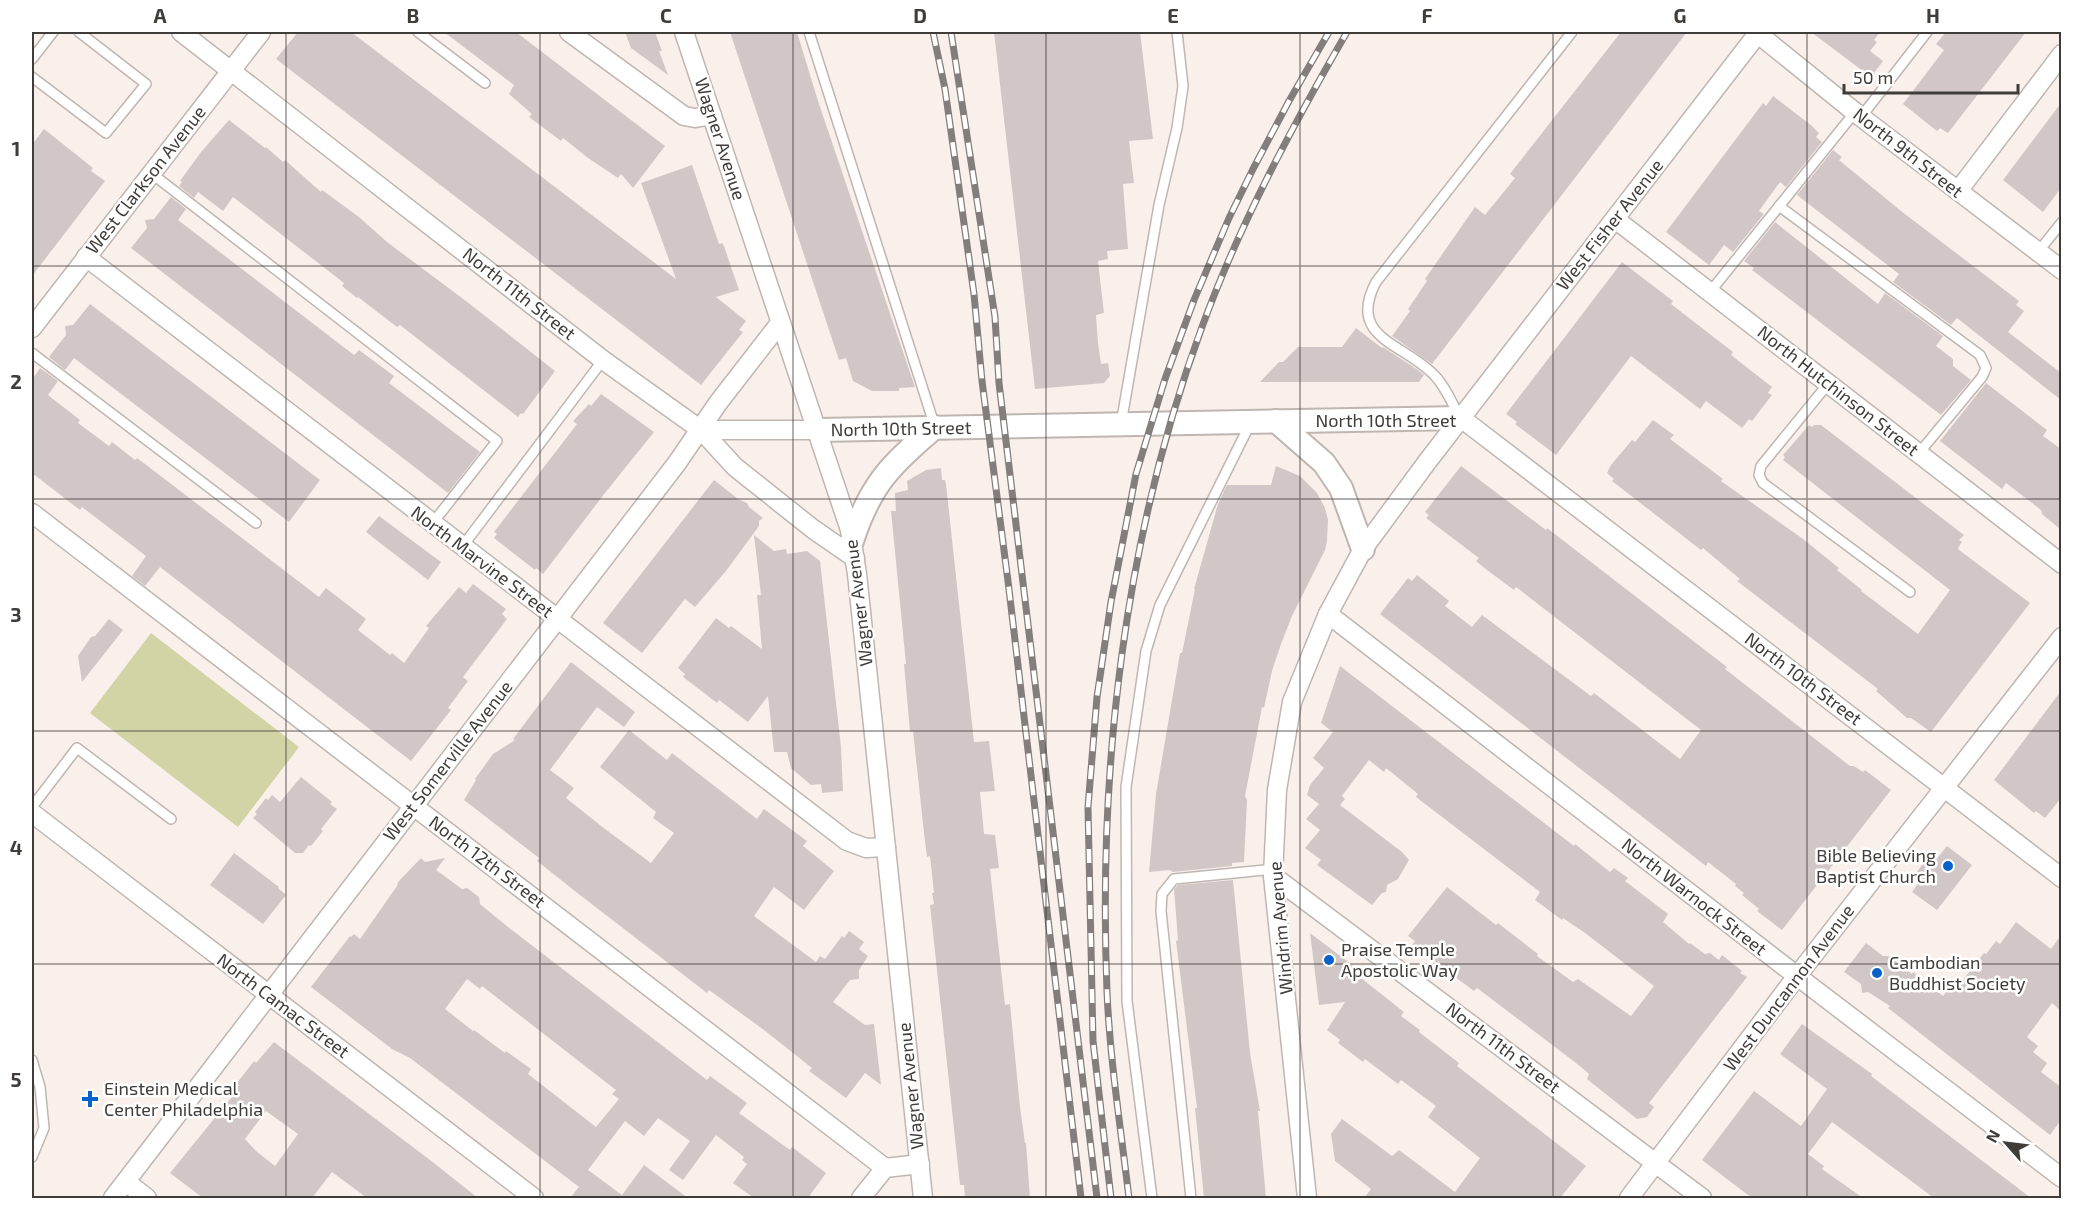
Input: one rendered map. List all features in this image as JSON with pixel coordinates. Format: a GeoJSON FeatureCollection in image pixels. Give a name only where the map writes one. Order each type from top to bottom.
{"type":"FeatureCollection","features":[{"type":"Feature","properties":{"kind":"street","name":"North 11th Street"},"geometry":{"type":"LineString","coordinates":[[181,32],[603,360],[700,430],[735,467],[813,529],[853,549]]}},
{"type":"Feature","properties":{"kind":"street","name":"West Clarkson Avenue"},"geometry":{"type":"LineString","coordinates":[[32,328],[261,32]]}},
{"type":"Feature","properties":{"kind":"street"},"geometry":{"type":"LineString","coordinates":[[568,32],[684,116],[695,118],[712,115]]}},
{"type":"Feature","properties":{"kind":"street","name":"Wagner Avenue"},"geometry":{"type":"LineString","coordinates":[[684,32],[818,430],[853,549],[923,1198]]}},
{"type":"Feature","properties":{"kind":"street","name":"West Fisher Avenue"},"geometry":{"type":"LineString","coordinates":[[1461,418],[1758,32]]}},
{"type":"Feature","properties":{"kind":"street","name":"North 9th Street"},"geometry":{"type":"LineString","coordinates":[[1758,32],[1858,114],[2061,270]]}},
{"type":"Feature","properties":{"kind":"street"},"geometry":{"type":"LineString","coordinates":[[1958,191],[2061,54]]}},
{"type":"Feature","properties":{"kind":"street","name":"North Hutchinson Street"},"geometry":{"type":"LineString","coordinates":[[1615,219],[2061,564]]}},
{"type":"Feature","properties":{"kind":"street","name":"North Marvine Street"},"geometry":{"type":"LineString","coordinates":[[86,257],[847,841],[866,848],[886,847]]}},
{"type":"Feature","properties":{"kind":"street","name":"West Somerville Avenue"},"geometry":{"type":"LineString","coordinates":[[113,1198],[677,463],[735,379],[780,322]]}},
{"type":"Feature","properties":{"kind":"street","name":"North 10th Street"},"geometry":{"type":"LineString","coordinates":[[700,430],[975,428],[1461,418],[2061,878]]}},
{"type":"Feature","properties":{"kind":"street","name":"Windrim Avenue"},"geometry":{"type":"LineString","coordinates":[[1307,1198],[1274,872],[1277,790],[1292,702],[1328,614],[1363,549],[1461,418]]}},
{"type":"Feature","properties":{"kind":"street"},"geometry":{"type":"LineString","coordinates":[[1276,422],[1324,463],[1341,488],[1363,549]]}},
{"type":"Feature","properties":{"kind":"street"},"geometry":{"type":"LineString","coordinates":[[853,549],[864,507],[881,478],[908,450],[935,427]]}},
{"type":"Feature","properties":{"kind":"street","name":"North 12th Street"},"geometry":{"type":"LineString","coordinates":[[32,513],[885,1168]]}},
{"type":"Feature","properties":{"kind":"street","name":"North Warnock Street"},"geometry":{"type":"LineString","coordinates":[[1328,614],[2061,1178]]}},
{"type":"Feature","properties":{"kind":"street","name":"West Duncannon Avenue"},"geometry":{"type":"LineString","coordinates":[[1629,1198],[1797,976],[2061,637]]}},
{"type":"Feature","properties":{"kind":"street","name":"North Camac Street"},"geometry":{"type":"LineString","coordinates":[[32,813],[534,1198]]}},
{"type":"Feature","properties":{"kind":"street","name":"North 11th Street"},"geometry":{"type":"LineString","coordinates":[[1274,872],[1702,1198]]}},
{"type":"Feature","properties":{"kind":"street"},"geometry":{"type":"LineString","coordinates":[[861,1198],[885,1168],[920,1164]]}},
{"type":"Feature","properties":{"kind":"street"},"geometry":{"type":"LineString","coordinates":[[126,1182],[147,1198]]}},
{"type":"Feature","properties":{"kind":"lane"},"geometry":{"type":"LineString","coordinates":[[32,59],[53,32]]}},
{"type":"Feature","properties":{"kind":"lane"},"geometry":{"type":"LineString","coordinates":[[32,78],[106,133],[146,84],[79,32]]}},
{"type":"Feature","properties":{"kind":"lane"},"geometry":{"type":"LineString","coordinates":[[418,32],[485,83]]}},
{"type":"Feature","properties":{"kind":"lane"},"geometry":{"type":"LineString","coordinates":[[809,32],[935,427]]}},
{"type":"Feature","properties":{"kind":"lane"},"geometry":{"type":"LineString","coordinates":[[1121,424],[1160,205],[1177,128],[1183,86],[1177,32]]}},
{"type":"Feature","properties":{"kind":"lane"},"geometry":{"type":"LineString","coordinates":[[1461,418],[1435,375],[1372,329],[1367,317],[1368,298],[1376,282],[1572,32]]}},
{"type":"Feature","properties":{"kind":"lane"},"geometry":{"type":"LineString","coordinates":[[1710,292],[1779,206],[1927,32]]}},
{"type":"Feature","properties":{"kind":"lane"},"geometry":{"type":"LineString","coordinates":[[151,173],[497,441],[432,524]]}},
{"type":"Feature","properties":{"kind":"lane"},"geometry":{"type":"LineString","coordinates":[[1779,206],[1980,355],[1986,368],[1982,377],[1919,453]]}},
{"type":"Feature","properties":{"kind":"lane"},"geometry":{"type":"LineString","coordinates":[[2038,252],[2061,222]]}},
{"type":"Feature","properties":{"kind":"lane"},"geometry":{"type":"LineString","coordinates":[[32,353],[256,523]]}},
{"type":"Feature","properties":{"kind":"lane"},"geometry":{"type":"LineString","coordinates":[[462,547],[603,360]]}},
{"type":"Feature","properties":{"kind":"lane"},"geometry":{"type":"LineString","coordinates":[[1828,384],[1761,466],[1760,475],[1763,483],[1910,592]]}},
{"type":"Feature","properties":{"kind":"lane"},"geometry":{"type":"LineString","coordinates":[[1152,1198],[1127,1001],[1126,787],[1146,651],[1160,605],[1251,422]]}},
{"type":"Feature","properties":{"kind":"lane"},"geometry":{"type":"LineString","coordinates":[[32,807],[77,748],[171,819]]}},
{"type":"Feature","properties":{"kind":"lane"},"geometry":{"type":"LineString","coordinates":[[1191,1198],[1161,910],[1162,894],[1174,879],[1274,872]]}},
{"type":"Feature","properties":{"kind":"lane"},"geometry":{"type":"LineString","coordinates":[[32,1060],[40,1088],[44,1128],[32,1157]]}},
{"type":"Feature","properties":{"kind":"green space"},"geometry":{"type":"Polygon","coordinates":[[[151,633],[299,747],[238,827],[90,713],[151,633]]]}},
{"type":"Feature","properties":{"kind":"building"},"geometry":{"type":"Polygon","coordinates":[[[298,32],[351,32],[676,279],[641,183],[692,165],[719,244],[722,243],[724,246],[739,290],[716,297],[746,321],[739,330],[743,332],[701,385],[276,59],[298,32]]]}},
{"type":"Feature","properties":{"kind":"building"},"geometry":{"type":"Polygon","coordinates":[[[444,32],[516,32],[665,146],[633,188],[621,174],[618,178],[563,138],[561,141],[529,117],[532,114],[509,94],[514,85],[444,32]]]}},
{"type":"Feature","properties":{"kind":"building"},"geometry":{"type":"Polygon","coordinates":[[[625,32],[655,32],[668,75],[631,48],[625,32]]]}},
{"type":"Feature","properties":{"kind":"building"},"geometry":{"type":"Polygon","coordinates":[[[730,32],[797,32],[818,101],[915,387],[899,388],[899,391],[872,391],[853,381],[846,358],[839,360],[730,32]]]}},
{"type":"Feature","properties":{"kind":"building"},"geometry":{"type":"Polygon","coordinates":[[[994,32],[1140,32],[1153,139],[1129,141],[1134,183],[1123,184],[1128,249],[1107,251],[1108,259],[1098,261],[1104,313],[1096,315],[1098,343],[1101,364],[1108,363],[1110,376],[1104,383],[1035,389],[994,32]]]}},
{"type":"Feature","properties":{"kind":"building"},"geometry":{"type":"Polygon","coordinates":[[[1621,32],[1687,32],[1432,364],[1392,336],[1410,311],[1408,309],[1427,281],[1425,279],[1475,207],[1485,215],[1515,178],[1510,174],[1621,32]]]}},
{"type":"Feature","properties":{"kind":"building"},"geometry":{"type":"Polygon","coordinates":[[[1811,32],[1880,32],[1874,40],[1877,42],[1870,51],[1883,61],[1871,77],[1811,32]]]}},
{"type":"Feature","properties":{"kind":"building"},"geometry":{"type":"Polygon","coordinates":[[[1946,32],[2026,32],[1948,133],[1940,128],[1937,131],[1903,104],[1944,50],[1936,44],[1946,32]]]}},
{"type":"Feature","properties":{"kind":"building"},"geometry":{"type":"Polygon","coordinates":[[[1773,96],[1812,126],[1819,133],[1816,137],[1822,142],[1786,187],[1780,182],[1759,211],[1764,214],[1733,252],[1724,245],[1709,265],[1666,232],[1763,103],[1766,106],[1773,96]]]}},
{"type":"Feature","properties":{"kind":"building"},"geometry":{"type":"Polygon","coordinates":[[[2061,103],[2061,188],[2043,212],[2003,180],[2061,103]]]}},
{"type":"Feature","properties":{"kind":"building"},"geometry":{"type":"Polygon","coordinates":[[[229,120],[283,162],[285,160],[321,192],[322,190],[359,217],[387,242],[555,371],[523,414],[521,413],[518,417],[400,325],[397,327],[357,298],[342,286],[344,283],[233,197],[223,211],[198,192],[194,198],[179,186],[182,182],[180,181],[201,152],[229,120]]]}},
{"type":"Feature","properties":{"kind":"building"},"geometry":{"type":"Polygon","coordinates":[[[44,129],[93,168],[91,171],[105,181],[32,276],[32,145],[44,129]]]}},
{"type":"Feature","properties":{"kind":"building"},"geometry":{"type":"Polygon","coordinates":[[[1833,150],[1842,157],[1839,160],[1901,211],[2019,301],[2016,305],[2024,311],[2008,332],[2061,373],[2061,400],[1957,318],[1951,325],[1893,282],[1899,274],[1797,195],[1833,150]]]}},
{"type":"Feature","properties":{"kind":"building"},"geometry":{"type":"Polygon","coordinates":[[[171,197],[186,209],[178,220],[354,355],[359,350],[394,376],[389,383],[480,452],[448,493],[131,248],[147,228],[145,220],[154,219],[171,197]]]}},
{"type":"Feature","properties":{"kind":"building"},"geometry":{"type":"Polygon","coordinates":[[[1775,222],[1878,304],[1885,293],[1943,336],[1936,346],[1953,359],[1953,366],[1971,380],[1941,415],[1752,270],[1754,268],[1744,261],[1775,222]]]}},
{"type":"Feature","properties":{"kind":"building"},"geometry":{"type":"Polygon","coordinates":[[[1622,262],[1673,301],[1671,304],[1733,352],[1731,355],[1772,387],[1768,393],[1772,395],[1752,421],[1749,419],[1742,428],[1706,401],[1700,409],[1631,356],[1556,455],[1515,424],[1517,422],[1506,414],[1622,262]]]}},
{"type":"Feature","properties":{"kind":"building"},"geometry":{"type":"Polygon","coordinates":[[[90,304],[320,480],[289,522],[74,358],[65,370],[49,357],[66,335],[65,326],[73,325],[90,304]]]}},
{"type":"Feature","properties":{"kind":"building"},"geometry":{"type":"Polygon","coordinates":[[[1356,328],[1424,375],[1419,382],[1260,382],[1279,362],[1283,362],[1298,347],[1342,347],[1356,328]]]}},
{"type":"Feature","properties":{"kind":"building"},"geometry":{"type":"Polygon","coordinates":[[[40,368],[58,381],[48,395],[80,420],[78,423],[109,446],[112,442],[135,460],[137,458],[319,597],[326,588],[366,619],[358,630],[404,663],[429,628],[426,626],[459,587],[466,593],[473,584],[506,609],[502,614],[507,619],[463,677],[468,681],[448,708],[451,710],[411,761],[160,567],[145,586],[132,576],[146,556],[82,507],[80,510],[32,473],[32,380],[40,368]]]}},
{"type":"Feature","properties":{"kind":"building"},"geometry":{"type":"Polygon","coordinates":[[[1986,383],[2047,430],[2043,436],[2061,449],[2061,530],[2042,514],[2041,510],[2006,483],[2002,489],[1940,441],[1986,383]]]}},
{"type":"Feature","properties":{"kind":"building"},"geometry":{"type":"Polygon","coordinates":[[[601,394],[654,432],[543,574],[494,538],[497,534],[494,532],[577,424],[573,421],[601,394]]]}},
{"type":"Feature","properties":{"kind":"building"},"geometry":{"type":"Polygon","coordinates":[[[1653,420],[1674,435],[1670,439],[1723,479],[1721,481],[1803,539],[1839,568],[1837,570],[1861,591],[1918,634],[1950,590],[1783,460],[1785,457],[1783,455],[1809,425],[1812,427],[1821,425],[1964,535],[1959,540],[1962,542],[1959,550],[2030,603],[1931,732],[1911,718],[1907,718],[1876,691],[1878,689],[1737,581],[1740,579],[1703,548],[1701,550],[1612,481],[1614,479],[1607,473],[1611,465],[1632,440],[1635,442],[1653,420]]]}},
{"type":"Feature","properties":{"kind":"building"},"geometry":{"type":"Polygon","coordinates":[[[1276,466],[1300,476],[1317,493],[1328,520],[1327,541],[1325,550],[1292,616],[1281,644],[1264,708],[1262,707],[1245,796],[1247,800],[1244,862],[1232,863],[1232,866],[1149,872],[1156,794],[1180,653],[1182,653],[1194,589],[1218,504],[1227,485],[1271,485],[1276,466]]]}},
{"type":"Feature","properties":{"kind":"building"},"geometry":{"type":"Polygon","coordinates":[[[1461,466],[1546,530],[1547,528],[1727,667],[1725,669],[1850,766],[1863,772],[1865,770],[1891,790],[1782,930],[1757,911],[1759,909],[1742,895],[1744,893],[1735,886],[1736,884],[1708,862],[1706,866],[1380,614],[1408,578],[1412,581],[1417,575],[1449,601],[1445,606],[1472,627],[1482,615],[1591,696],[1594,693],[1680,759],[1701,730],[1516,587],[1514,590],[1487,570],[1476,561],[1479,558],[1426,518],[1429,515],[1425,512],[1461,466]]]}},
{"type":"Feature","properties":{"kind":"building"},"geometry":{"type":"Polygon","coordinates":[[[941,468],[942,480],[945,480],[946,484],[974,742],[989,741],[995,791],[980,792],[984,834],[995,835],[999,868],[990,869],[1005,1005],[1010,1004],[1030,1198],[965,1198],[964,1185],[960,1185],[930,905],[934,904],[932,893],[934,893],[930,856],[927,857],[913,731],[910,732],[904,664],[906,664],[891,511],[896,511],[895,493],[908,490],[907,481],[926,470],[941,468]]]}},
{"type":"Feature","properties":{"kind":"building"},"geometry":{"type":"Polygon","coordinates":[[[714,480],[738,499],[747,503],[763,518],[726,571],[695,607],[685,599],[642,653],[603,623],[714,480]]]}},
{"type":"Feature","properties":{"kind":"building"},"geometry":{"type":"Polygon","coordinates":[[[379,516],[441,562],[428,580],[366,532],[379,516]]]}},
{"type":"Feature","properties":{"kind":"building"},"geometry":{"type":"Polygon","coordinates":[[[754,535],[774,551],[786,549],[787,554],[807,551],[820,561],[841,747],[843,791],[822,793],[821,784],[811,785],[791,768],[787,752],[774,752],[768,696],[748,722],[719,700],[717,703],[683,677],[685,674],[678,668],[716,618],[762,649],[757,595],[761,595],[754,535]]]}},
{"type":"Feature","properties":{"kind":"building"},"geometry":{"type":"Polygon","coordinates":[[[109,619],[123,630],[82,682],[78,656],[91,637],[95,636],[109,619]]]}},
{"type":"Feature","properties":{"kind":"building"},"geometry":{"type":"Polygon","coordinates":[[[571,662],[635,712],[624,727],[597,707],[550,770],[574,788],[566,798],[605,829],[651,863],[674,833],[653,818],[656,812],[600,767],[629,730],[667,760],[672,753],[757,819],[764,809],[807,841],[803,846],[834,871],[804,910],[774,887],[754,916],[816,962],[820,956],[825,959],[842,936],[844,938],[849,931],[864,942],[859,949],[868,956],[859,970],[859,979],[850,980],[833,1002],[865,1025],[874,1024],[881,1085],[865,1073],[846,1098],[809,1071],[812,1068],[764,1030],[709,990],[707,993],[580,895],[537,861],[539,858],[464,800],[475,779],[493,754],[515,740],[513,739],[571,662]]]}},
{"type":"Feature","properties":{"kind":"building"},"geometry":{"type":"Polygon","coordinates":[[[1340,666],[1574,846],[1575,844],[1610,872],[1614,868],[1628,878],[1625,881],[1668,914],[1663,922],[1689,944],[1705,954],[1710,953],[1719,960],[1722,955],[1747,977],[1649,1103],[1654,1107],[1647,1117],[1637,1119],[1587,1079],[1589,1074],[1576,1063],[1477,988],[1474,991],[1412,945],[1415,941],[1408,936],[1447,887],[1496,925],[1498,923],[1538,954],[1537,956],[1573,982],[1578,979],[1631,1016],[1654,986],[1585,933],[1563,918],[1562,920],[1535,900],[1540,892],[1416,797],[1418,794],[1386,768],[1384,772],[1369,760],[1342,796],[1345,799],[1340,805],[1402,852],[1409,860],[1398,879],[1387,885],[1386,892],[1382,893],[1372,905],[1317,865],[1321,860],[1305,848],[1320,830],[1306,819],[1319,804],[1307,795],[1310,785],[1324,768],[1313,758],[1333,732],[1321,723],[1340,666]]]}},
{"type":"Feature","properties":{"kind":"building"},"geometry":{"type":"Polygon","coordinates":[[[2061,691],[2061,798],[2045,818],[2036,811],[2034,813],[1994,780],[2061,691]]]}},
{"type":"Feature","properties":{"kind":"building"},"geometry":{"type":"Polygon","coordinates":[[[301,777],[332,802],[330,804],[337,809],[311,846],[309,845],[303,853],[295,853],[253,818],[266,798],[268,800],[272,795],[280,802],[301,777]]]}},
{"type":"Feature","properties":{"kind":"building"},"geometry":{"type":"Polygon","coordinates":[[[1947,846],[1972,865],[1937,910],[1912,892],[1919,882],[1913,877],[1926,860],[1932,865],[1947,846]]]}},
{"type":"Feature","properties":{"kind":"building"},"geometry":{"type":"Polygon","coordinates":[[[234,853],[279,887],[286,895],[263,924],[210,885],[234,853]]]}},
{"type":"Feature","properties":{"kind":"building"},"geometry":{"type":"Polygon","coordinates":[[[421,858],[425,862],[445,858],[436,870],[462,889],[467,888],[479,897],[480,904],[508,927],[707,1080],[710,1076],[747,1103],[739,1113],[790,1150],[792,1147],[826,1173],[808,1198],[754,1198],[733,1183],[747,1164],[742,1160],[744,1157],[716,1135],[683,1180],[669,1170],[690,1141],[658,1118],[644,1136],[625,1121],[588,1170],[622,1195],[644,1165],[688,1198],[570,1198],[579,1187],[410,1058],[392,1049],[311,987],[350,936],[354,934],[360,939],[398,882],[421,858]],[[467,979],[445,1009],[473,1031],[531,1069],[528,1074],[596,1127],[619,1099],[612,1094],[616,1090],[482,986],[480,989],[467,979]]]}},
{"type":"Feature","properties":{"kind":"building"},"geometry":{"type":"Polygon","coordinates":[[[1233,880],[1250,1053],[1260,1111],[1258,1111],[1266,1198],[1204,1198],[1195,1108],[1197,1108],[1176,941],[1178,940],[1174,889],[1178,885],[1233,880]]]}},
{"type":"Feature","properties":{"kind":"building"},"geometry":{"type":"Polygon","coordinates":[[[2016,922],[2051,949],[2061,935],[2061,1011],[2052,1003],[2027,1037],[2038,1046],[2033,1052],[2047,1063],[2041,1072],[2061,1087],[2061,1120],[2050,1135],[1888,1008],[1890,1006],[1868,992],[1862,993],[1861,984],[1844,972],[1866,943],[1883,956],[1889,956],[1912,974],[1913,972],[1943,996],[1953,983],[1959,985],[1996,941],[2000,944],[2016,922]]]}},
{"type":"Feature","properties":{"kind":"building"},"geometry":{"type":"Polygon","coordinates":[[[1310,933],[1364,974],[1361,978],[1404,1012],[1401,1016],[1459,1063],[1457,1066],[1586,1166],[1560,1198],[1364,1198],[1371,1189],[1335,1161],[1331,1134],[1342,1119],[1392,1156],[1399,1150],[1455,1192],[1480,1158],[1428,1117],[1436,1106],[1401,1080],[1398,1084],[1365,1059],[1363,1062],[1338,1043],[1340,1040],[1327,1030],[1345,1002],[1319,1005],[1310,933]]]}},
{"type":"Feature","properties":{"kind":"building"},"geometry":{"type":"Polygon","coordinates":[[[1802,1024],[1872,1074],[1871,1076],[2031,1198],[1934,1198],[1832,1122],[1808,1154],[1824,1166],[1822,1169],[1863,1198],[1752,1198],[1702,1160],[1754,1091],[1801,1126],[1827,1089],[1780,1054],[1802,1024]]]}},
{"type":"Feature","properties":{"kind":"building"},"geometry":{"type":"Polygon","coordinates":[[[274,1042],[478,1198],[367,1198],[332,1172],[312,1198],[203,1198],[170,1173],[235,1093],[239,1085],[237,1083],[254,1061],[256,1063],[274,1042]],[[266,1111],[245,1139],[275,1166],[298,1134],[266,1111]]]}},
{"type":"Feature","properties":{"kind":"railway"},"geometry":{"type":"LineString","coordinates":[[933,32],[945,89],[974,294],[982,381],[1081,1198]]}},
{"type":"Feature","properties":{"kind":"railway"},"geometry":{"type":"LineString","coordinates":[[951,32],[995,317],[999,383],[1097,1198]]}},
{"type":"Feature","properties":{"kind":"railway"},"geometry":{"type":"LineString","coordinates":[[1111,1198],[1093,1041],[1088,807],[1097,697],[1111,602],[1136,474],[1165,379],[1194,300],[1253,169],[1329,32]]}},
{"type":"Feature","properties":{"kind":"railway"},"geometry":{"type":"LineString","coordinates":[[1129,1198],[1111,1044],[1105,908],[1107,823],[1113,739],[1122,655],[1135,571],[1153,488],[1175,407],[1217,288],[1268,176],[1347,32]]}},
{"type":"Feature","properties":{"kind":"place","name":"Bible Believing Baptist Church"},"geometry":{"type":"Point","coordinates":[1948,866]}},
{"type":"Feature","properties":{"kind":"place","name":"Praise Temple Apostolic Way"},"geometry":{"type":"Point","coordinates":[1329,960]}},
{"type":"Feature","properties":{"kind":"place","name":"Cambodian Buddhist Society"},"geometry":{"type":"Point","coordinates":[1877,973]}},
{"type":"Feature","properties":{"kind":"place","name":"Einstein Medical Center Philadelphia"},"geometry":{"type":"Point","coordinates":[90,1099]}}]}
